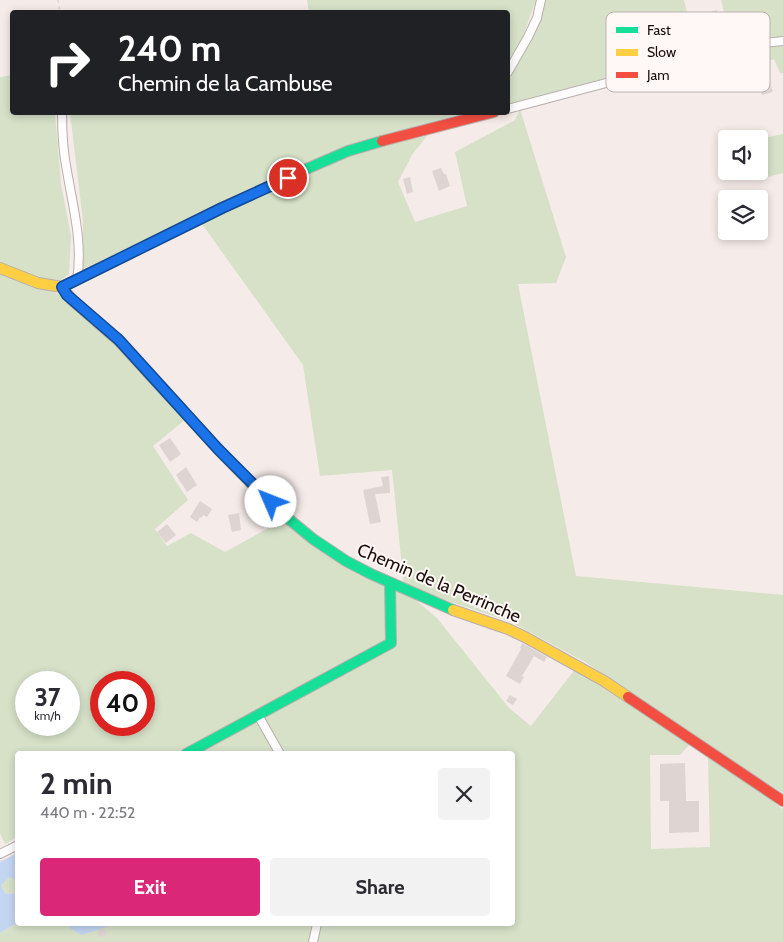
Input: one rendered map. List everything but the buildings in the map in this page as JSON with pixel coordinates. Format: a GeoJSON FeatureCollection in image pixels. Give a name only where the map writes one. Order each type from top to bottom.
{"type":"FeatureCollection","features":[{"type":"Feature","properties":{"kind":"street"},"geometry":{"type":"LineString","coordinates":[[510,68],[537,18],[541,0]]}},
{"type":"Feature","properties":{"kind":"street"},"geometry":{"type":"LineString","coordinates":[[770,42],[783,41]]}},
{"type":"Feature","properties":{"kind":"street"},"geometry":{"type":"LineString","coordinates":[[510,108],[606,83]]}},
{"type":"Feature","properties":{"kind":"street"},"geometry":{"type":"LineString","coordinates":[[62,115],[64,154],[79,245],[77,280]]}},
{"type":"Feature","properties":{"kind":"street"},"geometry":{"type":"LineString","coordinates":[[0,268],[29,280],[62,287],[222,208],[348,151],[480,115]]}},
{"type":"Feature","properties":{"kind":"street","name":"Chemin de la Perrinche"},"geometry":{"type":"LineString","coordinates":[[62,287],[67,295],[119,340],[218,449],[285,516],[313,539],[346,562],[390,583],[449,608],[508,629],[562,657],[604,682],[783,801]]}},
{"type":"Feature","properties":{"kind":"street"},"geometry":{"type":"LineString","coordinates":[[192,751],[391,643],[390,583]]}},
{"type":"Feature","properties":{"kind":"street"},"geometry":{"type":"LineString","coordinates":[[258,715],[278,751]]}},
{"type":"Feature","properties":{"kind":"street"},"geometry":{"type":"LineString","coordinates":[[0,854],[15,846]]}},
{"type":"Feature","properties":{"kind":"street"},"geometry":{"type":"LineString","coordinates":[[313,942],[317,926]]}},
{"type":"Feature","properties":{"kind":"green space"},"geometry":{"type":"Polygon","coordinates":[[[307,0],[536,0],[522,39],[510,58],[510,10],[309,10],[307,0]]]}},
{"type":"Feature","properties":{"kind":"green space"},"geometry":{"type":"Polygon","coordinates":[[[545,0],[684,0],[687,12],[606,12],[606,78],[510,104],[510,75],[535,31],[545,0]]]}},
{"type":"Feature","properties":{"kind":"green space"},"geometry":{"type":"Polygon","coordinates":[[[721,0],[783,0],[783,73],[780,73],[774,59],[770,61],[770,12],[724,12],[721,0]]]}},
{"type":"Feature","properties":{"kind":"green space"},"geometry":{"type":"Polygon","coordinates":[[[10,75],[10,115],[55,115],[61,184],[71,236],[69,274],[58,283],[33,277],[0,262],[0,77],[10,75]]]}},
{"type":"Feature","properties":{"kind":"green space"},"geometry":{"type":"Polygon","coordinates":[[[520,109],[566,257],[556,283],[518,284],[576,576],[783,595],[783,793],[713,749],[585,662],[511,622],[404,586],[392,470],[320,476],[303,365],[202,224],[354,153],[427,136],[412,155],[398,182],[415,222],[467,206],[455,152],[515,120],[520,109]]]}},
{"type":"Feature","properties":{"kind":"green space"},"geometry":{"type":"Polygon","coordinates":[[[70,115],[457,115],[346,147],[302,165],[83,269],[83,221],[70,115]]]}},
{"type":"Feature","properties":{"kind":"green space"},"geometry":{"type":"Polygon","coordinates":[[[783,134],[783,173],[768,177],[768,137],[783,134]]]}},
{"type":"Feature","properties":{"kind":"green space"},"geometry":{"type":"Polygon","coordinates":[[[0,273],[57,293],[111,337],[186,419],[153,446],[188,500],[155,529],[167,546],[191,533],[225,552],[283,520],[376,579],[412,597],[437,618],[509,708],[531,726],[576,668],[690,744],[680,755],[650,755],[651,849],[710,847],[708,755],[783,810],[783,942],[0,942],[0,933],[15,924],[15,926],[515,926],[515,751],[201,751],[250,722],[247,715],[180,751],[15,751],[15,838],[5,844],[0,833],[0,273]]]}},
{"type":"Feature","properties":{"kind":"green space"},"geometry":{"type":"Polygon","coordinates":[[[9,876],[15,880],[15,893],[6,894],[1,886],[9,876]]]}},
{"type":"Feature","properties":{"kind":"water"},"geometry":{"type":"Polygon","coordinates":[[[15,854],[15,880],[9,877],[1,886],[6,894],[15,893],[15,924],[0,933],[0,862],[15,854]]]}},
{"type":"Feature","properties":{"kind":"water"},"geometry":{"type":"Polygon","coordinates":[[[69,926],[109,926],[82,935],[69,926]]]}},
{"type":"Feature","properties":{"kind":"traffic: fast"},"geometry":{"type":"LineString","coordinates":[[62,287],[304,170],[348,151],[382,141]]}},
{"type":"Feature","properties":{"kind":"traffic: fast"},"geometry":{"type":"LineString","coordinates":[[151,376],[256,488],[285,516],[313,539],[346,561],[371,574],[453,610]]}},
{"type":"Feature","properties":{"kind":"traffic: fast"},"geometry":{"type":"LineString","coordinates":[[192,751],[391,643],[390,583]]}},
{"type":"Feature","properties":{"kind":"traffic: slow"},"geometry":{"type":"LineString","coordinates":[[0,268],[38,283],[62,287],[72,300],[119,341],[151,376]]}},
{"type":"Feature","properties":{"kind":"traffic: slow"},"geometry":{"type":"LineString","coordinates":[[453,610],[508,629],[525,637],[604,681],[628,697]]}},
{"type":"Feature","properties":{"kind":"traffic: jam"},"geometry":{"type":"LineString","coordinates":[[382,141],[482,115]]}},
{"type":"Feature","properties":{"kind":"traffic: jam"},"geometry":{"type":"LineString","coordinates":[[628,697],[783,801]]}},
{"type":"Feature","properties":{"kind":"route"},"geometry":{"type":"LineString","coordinates":[[271,502],[218,449],[119,340],[67,295],[62,287],[222,208],[288,178]]}}]}
